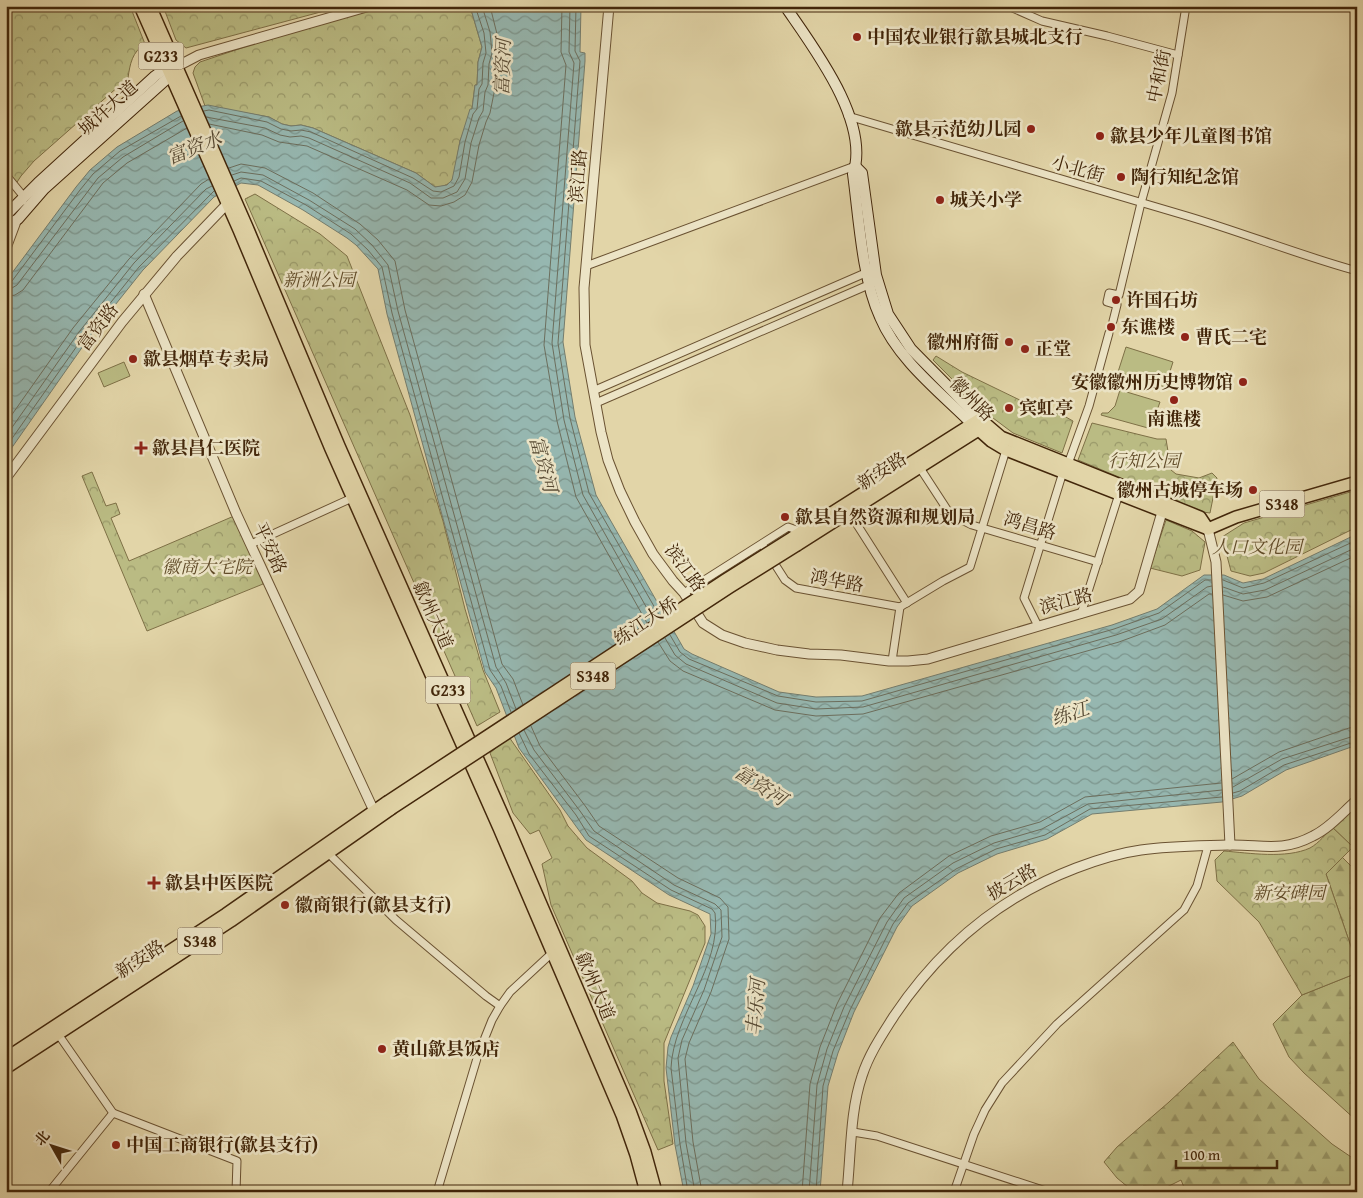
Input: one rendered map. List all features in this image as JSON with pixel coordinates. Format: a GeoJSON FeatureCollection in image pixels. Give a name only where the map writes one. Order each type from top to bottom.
{"type":"FeatureCollection","features":[{"type":"Feature","properties":{"kind":"main road","name":"G233"},"geometry":{"type":"LineString","coordinates":[[140,6],[187,103],[227,197]]}},
{"type":"Feature","properties":{"kind":"main road","name":"G233"},"geometry":{"type":"LineString","coordinates":[[150,6],[171,71]]}},
{"type":"Feature","properties":{"kind":"main road","name":"徽州路"},"geometry":{"type":"LineString","coordinates":[[785,6],[828,71],[841,96],[854,141],[855,166],[853,174],[873,283],[888,314],[905,342],[991,441],[1006,450],[1066,468],[1200,517],[1208,529]]}},
{"type":"Feature","properties":{"kind":"main road","name":"城许大道"},"geometry":{"type":"LineString","coordinates":[[6,216],[24,197],[150,81],[171,71]]}},
{"type":"Feature","properties":{"kind":"main road","name":"城许大道"},"geometry":{"type":"LineString","coordinates":[[6,226],[18,219],[44,188],[171,71]]}},
{"type":"Feature","properties":{"kind":"main road","name":"歙州大道"},"geometry":{"type":"LineString","coordinates":[[227,197],[352,498],[499,828],[624,1121],[646,1192]]}},
{"type":"Feature","properties":{"kind":"main road","name":"歙州大道"},"geometry":{"type":"LineString","coordinates":[[227,197],[504,816],[630,1111],[645,1152],[656,1192]]}},
{"type":"Feature","properties":{"kind":"main road","name":"徽州路"},"geometry":{"type":"LineString","coordinates":[[979,425],[1120,494],[1208,529]]}},
{"type":"Feature","properties":{"kind":"main road","name":"新安路"},"geometry":{"type":"LineString","coordinates":[[797,538],[849,512],[920,468],[979,425]]}},
{"type":"Feature","properties":{"kind":"main road","name":"新安路"},"geometry":{"type":"LineString","coordinates":[[797,538],[979,425]]}},
{"type":"Feature","properties":{"kind":"main road","name":"S348"},"geometry":{"type":"LineString","coordinates":[[1208,529],[1236,517],[1357,482]]}},
{"type":"Feature","properties":{"kind":"main road","name":"练江大桥"},"geometry":{"type":"LineString","coordinates":[[389,806],[721,593],[797,538]]}},
{"type":"Feature","properties":{"kind":"main road","name":"新安路"},"geometry":{"type":"LineString","coordinates":[[6,1058],[226,914],[374,811],[389,806]]}},
{"type":"Feature","properties":{"kind":"main road","name":"新安路"},"geometry":{"type":"LineString","coordinates":[[6,1068],[231,921],[328,853],[389,806]]}},
{"type":"Feature","properties":{"kind":"street"},"geometry":{"type":"LineString","coordinates":[[171,71],[199,56],[370,6]]}},
{"type":"Feature","properties":{"kind":"street","name":"滨江路"},"geometry":{"type":"LineString","coordinates":[[609,6],[586,266],[585,346],[608,460],[627,507],[653,554],[684,593],[703,623],[722,635],[745,643],[793,653],[841,655],[892,661],[928,658],[1130,599],[1139,591],[1162,512]]}},
{"type":"Feature","properties":{"kind":"street"},"geometry":{"type":"LineString","coordinates":[[1008,6],[1042,21],[1107,36],[1178,56]]}},
{"type":"Feature","properties":{"kind":"street","name":"中和街"},"geometry":{"type":"LineString","coordinates":[[1113,321],[1117,305],[1107,302],[1108,297],[1109,293],[1119,295],[1141,203],[1172,93],[1186,6]]}},
{"type":"Feature","properties":{"kind":"street","name":"小北街"},"geometry":{"type":"LineString","coordinates":[[848,116],[1188,216],[1316,260],[1357,271]]}},
{"type":"Feature","properties":{"kind":"street"},"geometry":{"type":"LineString","coordinates":[[586,266],[855,166]]}},
{"type":"Feature","properties":{"kind":"street"},"geometry":{"type":"LineString","coordinates":[[6,175],[24,197],[6,251]]}},
{"type":"Feature","properties":{"kind":"street","name":"富资路"},"geometry":{"type":"LineString","coordinates":[[6,478],[144,294],[227,197]]}},
{"type":"Feature","properties":{"kind":"street"},"geometry":{"type":"LineString","coordinates":[[593,391],[871,270]]}},
{"type":"Feature","properties":{"kind":"street"},"geometry":{"type":"LineString","coordinates":[[596,403],[873,283]]}},
{"type":"Feature","properties":{"kind":"street","name":"平安路"},"geometry":{"type":"LineString","coordinates":[[144,294],[251,544],[374,811]]}},
{"type":"Feature","properties":{"kind":"street"},"geometry":{"type":"LineString","coordinates":[[1038,626],[1024,598],[1066,468],[1089,406],[1109,333]]}},
{"type":"Feature","properties":{"kind":"street"},"geometry":{"type":"LineString","coordinates":[[892,661],[900,607],[970,567],[1006,450]]}},
{"type":"Feature","properties":{"kind":"street","name":"鸿昌路"},"geometry":{"type":"LineString","coordinates":[[920,468],[950,514],[963,522],[1098,562]]}},
{"type":"Feature","properties":{"kind":"street"},"geometry":{"type":"LineString","coordinates":[[1080,614],[1120,494]]}},
{"type":"Feature","properties":{"kind":"street"},"geometry":{"type":"LineString","coordinates":[[251,544],[352,498]]}},
{"type":"Feature","properties":{"kind":"street"},"geometry":{"type":"LineString","coordinates":[[849,512],[907,603]]}},
{"type":"Feature","properties":{"kind":"street"},"geometry":{"type":"LineString","coordinates":[[684,593],[788,527],[797,538]]}},
{"type":"Feature","properties":{"kind":"street"},"geometry":{"type":"LineString","coordinates":[[1208,529],[1216,562],[1230,840]]}},
{"type":"Feature","properties":{"kind":"street","name":"鸿华路"},"geometry":{"type":"LineString","coordinates":[[762,544],[785,580],[796,588],[900,607]]}},
{"type":"Feature","properties":{"kind":"street","name":"披云路"},"geometry":{"type":"LineString","coordinates":[[847,1192],[857,1096],[869,1058],[889,1024],[932,966],[978,923],[1003,904],[1033,887],[1100,860],[1139,850],[1208,846],[1230,840],[1272,848],[1299,842],[1323,830],[1357,800]]}},
{"type":"Feature","properties":{"kind":"street"},"geometry":{"type":"LineString","coordinates":[[954,1192],[974,1134],[1002,1083],[1057,1024],[1184,910],[1198,886],[1208,846]]}},
{"type":"Feature","properties":{"kind":"street"},"geometry":{"type":"LineString","coordinates":[[328,853],[396,920],[500,1006]]}},
{"type":"Feature","properties":{"kind":"street"},"geometry":{"type":"LineString","coordinates":[[436,1192],[478,1055],[492,1020],[510,992],[552,953]]}},
{"type":"Feature","properties":{"kind":"street"},"geometry":{"type":"LineString","coordinates":[[58,1034],[112,1113],[237,1161],[236,1192]]}},
{"type":"Feature","properties":{"kind":"street"},"geometry":{"type":"LineString","coordinates":[[49,1192],[112,1113]]}},
{"type":"Feature","properties":{"kind":"street"},"geometry":{"type":"LineString","coordinates":[[853,1132],[877,1136],[1049,1192]]}},
{"type":"Feature","properties":{"kind":"green space"},"geometry":{"type":"Polygon","coordinates":[[[6,6],[130,6],[145,44],[134,55],[128,78],[34,161],[21,176],[6,199],[6,6]]]}},
{"type":"Feature","properties":{"kind":"green space"},"geometry":{"type":"Polygon","coordinates":[[[163,6],[343,6],[186,48],[176,40],[163,6]]]}},
{"type":"Feature","properties":{"kind":"green space"},"geometry":{"type":"Polygon","coordinates":[[[381,6],[470,6],[482,47],[478,62],[477,85],[475,85],[472,109],[460,141],[454,176],[447,184],[435,187],[416,173],[313,128],[301,125],[291,126],[282,124],[269,117],[205,106],[193,73],[195,67],[200,62],[271,38],[381,6]]]}},
{"type":"Feature","properties":{"kind":"green space","name":"新洲公园"},"geometry":{"type":"Polygon","coordinates":[[[255,194],[320,234],[347,256],[410,415],[443,521],[465,609],[483,670],[500,712],[477,726],[245,199],[255,194]]]}},
{"type":"Feature","properties":{"kind":"green space"},"geometry":{"type":"Polygon","coordinates":[[[1126,347],[1173,362],[1165,387],[1118,372],[1126,347]]]}},
{"type":"Feature","properties":{"kind":"green space"},"geometry":{"type":"Polygon","coordinates":[[[936,356],[962,372],[1028,404],[1073,421],[1062,453],[1013,433],[985,412],[933,360],[936,356]]]}},
{"type":"Feature","properties":{"kind":"green space"},"geometry":{"type":"Polygon","coordinates":[[[124,362],[130,376],[104,387],[98,373],[124,362]]]}},
{"type":"Feature","properties":{"kind":"green space"},"geometry":{"type":"Polygon","coordinates":[[[1120,390],[1160,402],[1151,427],[1148,428],[1101,415],[1102,413],[1108,413],[1115,406],[1120,390]]]}},
{"type":"Feature","properties":{"kind":"green space","name":"行知公园"},"geometry":{"type":"Polygon","coordinates":[[[1092,423],[1157,439],[1166,439],[1171,470],[1176,474],[1199,478],[1212,473],[1217,478],[1210,513],[1203,512],[1078,460],[1092,423]]]}},
{"type":"Feature","properties":{"kind":"green space","name":"徽商大宅院"},"geometry":{"type":"Polygon","coordinates":[[[92,472],[106,506],[116,503],[120,514],[111,518],[129,561],[234,516],[263,580],[263,584],[147,631],[82,476],[92,472]]]}},
{"type":"Feature","properties":{"kind":"green space","name":"人口文化园"},"geometry":{"type":"Polygon","coordinates":[[[1357,490],[1357,527],[1264,573],[1250,576],[1231,571],[1222,537],[1244,523],[1357,490]]]}},
{"type":"Feature","properties":{"kind":"green space"},"geometry":{"type":"Polygon","coordinates":[[[1166,520],[1192,531],[1205,542],[1200,570],[1182,576],[1150,568],[1166,520]]]}},
{"type":"Feature","properties":{"kind":"green space"},"geometry":{"type":"Polygon","coordinates":[[[509,737],[560,810],[568,826],[587,848],[632,881],[642,893],[657,903],[690,911],[698,915],[705,926],[705,943],[664,1043],[664,1081],[673,1144],[658,1150],[551,905],[542,864],[552,858],[539,830],[530,834],[513,813],[490,753],[509,737]]]}},
{"type":"Feature","properties":{"kind":"green space"},"geometry":{"type":"Polygon","coordinates":[[[1352,810],[1357,815],[1357,841],[1353,847],[1332,827],[1352,810]]]}},
{"type":"Feature","properties":{"kind":"green space","name":"新安碑园"},"geometry":{"type":"Polygon","coordinates":[[[1332,827],[1353,847],[1326,874],[1357,964],[1357,973],[1302,995],[1259,922],[1217,881],[1215,860],[1224,851],[1279,854],[1300,851],[1316,844],[1332,827]]]}},
{"type":"Feature","properties":{"kind":"green space"},"geometry":{"type":"Polygon","coordinates":[[[1342,857],[1357,872],[1357,964],[1326,874],[1342,857]]]}},
{"type":"Feature","properties":{"kind":"green space"},"geometry":{"type":"Polygon","coordinates":[[[1357,973],[1357,1121],[1289,1057],[1273,1024],[1302,995],[1357,973]]]}},
{"type":"Feature","properties":{"kind":"green space"},"geometry":{"type":"Polygon","coordinates":[[[1233,1042],[1259,1079],[1332,1144],[1357,1161],[1357,1192],[1186,1192],[1181,1180],[1167,1187],[1143,1186],[1139,1192],[1134,1192],[1117,1178],[1104,1162],[1117,1147],[1169,1102],[1233,1042]]]}},
{"type":"Feature","properties":{"kind":"water"},"geometry":{"type":"Polygon","coordinates":[[[470,6],[581,6],[580,52],[585,53],[585,61],[563,342],[575,417],[596,495],[684,649],[692,654],[779,692],[816,697],[862,696],[1112,625],[1157,609],[1204,575],[1224,575],[1243,583],[1263,579],[1357,534],[1357,745],[1286,770],[1242,796],[1222,802],[1092,814],[1047,839],[997,854],[958,873],[912,906],[897,927],[854,1012],[838,1053],[828,1086],[820,1192],[684,1192],[675,1145],[666,1068],[671,1037],[693,986],[711,934],[710,914],[669,895],[586,840],[519,748],[496,688],[485,672],[387,314],[378,269],[356,245],[303,210],[258,185],[241,183],[214,197],[143,270],[88,339],[6,456],[6,281],[90,170],[117,147],[177,111],[208,105],[269,117],[282,124],[291,126],[301,125],[313,128],[416,173],[435,187],[447,185],[452,180],[460,141],[470,109],[472,109],[475,85],[477,85],[478,62],[482,47],[470,6]]]}},
{"type":"Feature","properties":{"kind":"place","name":"中国农业银行歙县城北支行"},"geometry":{"type":"Point","coordinates":[857,37]}},
{"type":"Feature","properties":{"kind":"place","name":"歙县示范幼儿园"},"geometry":{"type":"Point","coordinates":[1031,129]}},
{"type":"Feature","properties":{"kind":"place","name":"歙县少年儿童图书馆"},"geometry":{"type":"Point","coordinates":[1100,136]}},
{"type":"Feature","properties":{"kind":"place","name":"陶行知纪念馆"},"geometry":{"type":"Point","coordinates":[1121,177]}},
{"type":"Feature","properties":{"kind":"place","name":"城关小学"},"geometry":{"type":"Point","coordinates":[940,200]}},
{"type":"Feature","properties":{"kind":"place","name":"许国石坊"},"geometry":{"type":"Point","coordinates":[1116,300]}},
{"type":"Feature","properties":{"kind":"place","name":"东谯楼"},"geometry":{"type":"Point","coordinates":[1111,327]}},
{"type":"Feature","properties":{"kind":"place","name":"曹氏二宅"},"geometry":{"type":"Point","coordinates":[1185,337]}},
{"type":"Feature","properties":{"kind":"place","name":"徽州府衙"},"geometry":{"type":"Point","coordinates":[1009,342]}},
{"type":"Feature","properties":{"kind":"place","name":"正堂"},"geometry":{"type":"Point","coordinates":[1025,349]}},
{"type":"Feature","properties":{"kind":"place","name":"歙县烟草专卖局"},"geometry":{"type":"Point","coordinates":[133,359]}},
{"type":"Feature","properties":{"kind":"place","name":"安徽徽州历史博物馆"},"geometry":{"type":"Point","coordinates":[1243,382]}},
{"type":"Feature","properties":{"kind":"place","name":"南谯楼"},"geometry":{"type":"Point","coordinates":[1174,400]}},
{"type":"Feature","properties":{"kind":"place","name":"宾虹亭"},"geometry":{"type":"Point","coordinates":[1009,408]}},
{"type":"Feature","properties":{"kind":"place","name":"歙县昌仁医院"},"geometry":{"type":"Point","coordinates":[141,448]}},
{"type":"Feature","properties":{"kind":"place","name":"徽州古城停车场"},"geometry":{"type":"Point","coordinates":[1253,490]}},
{"type":"Feature","properties":{"kind":"place","name":"歙县自然资源和规划局"},"geometry":{"type":"Point","coordinates":[785,517]}},
{"type":"Feature","properties":{"kind":"place","name":"歙县中医医院"},"geometry":{"type":"Point","coordinates":[154,883]}},
{"type":"Feature","properties":{"kind":"place","name":"徽商银行(歙县支行)"},"geometry":{"type":"Point","coordinates":[285,905]}},
{"type":"Feature","properties":{"kind":"place","name":"黄山歙县饭店"},"geometry":{"type":"Point","coordinates":[382,1049]}},
{"type":"Feature","properties":{"kind":"place","name":"中国工商银行(歙县支行)"},"geometry":{"type":"Point","coordinates":[116,1145]}},
{"type":"Feature","properties":{"kind":"water label","name":"富资河"},"geometry":{"type":"Point","coordinates":[502,67]}},
{"type":"Feature","properties":{"kind":"water label","name":"富资水"},"geometry":{"type":"Point","coordinates":[194,147]}},
{"type":"Feature","properties":{"kind":"water label","name":"富资河"},"geometry":{"type":"Point","coordinates":[544,464]}},
{"type":"Feature","properties":{"kind":"water label","name":"练江"},"geometry":{"type":"Point","coordinates":[1070,713]}},
{"type":"Feature","properties":{"kind":"water label","name":"富资河"},"geometry":{"type":"Point","coordinates":[761,785]}},
{"type":"Feature","properties":{"kind":"water label","name":"丰乐河"},"geometry":{"type":"Point","coordinates":[755,1007]}}]}
